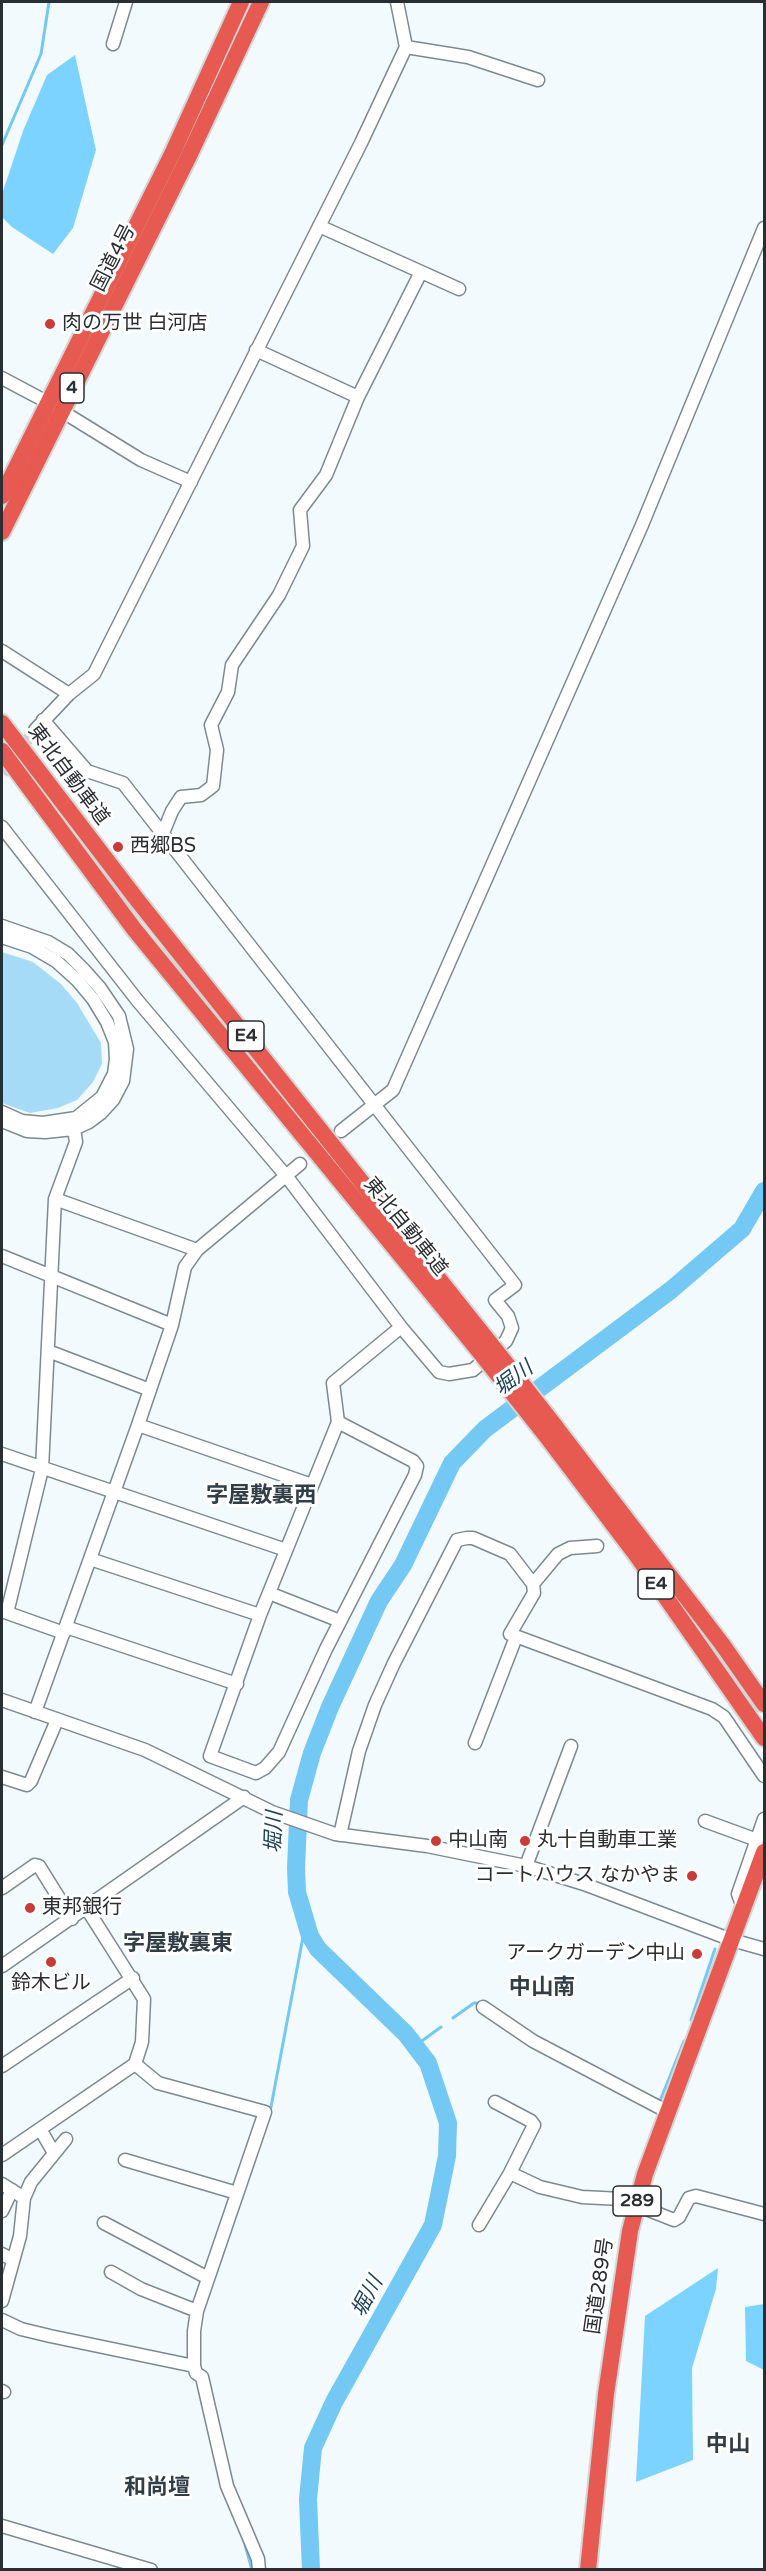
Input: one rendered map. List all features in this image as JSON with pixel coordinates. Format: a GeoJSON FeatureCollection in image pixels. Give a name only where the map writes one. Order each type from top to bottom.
{"type":"FeatureCollection","features":[{"type":"Feature","properties":{"kind":"highway","name":"国道4号"},"geometry":{"type":"LineString","coordinates":[[2,532],[54,406],[241,2]]}},
{"type":"Feature","properties":{"kind":"highway","name":"国道4号"},"geometry":{"type":"LineString","coordinates":[[2,496],[54,406],[188,158],[261,2]]}},
{"type":"Feature","properties":{"kind":"highway","name":"東北自動車道"},"geometry":{"type":"LineString","coordinates":[[2,723],[138,901],[765,1704]]}},
{"type":"Feature","properties":{"kind":"highway","name":"東北自動車道"},"geometry":{"type":"LineString","coordinates":[[2,751],[141,938],[488,1351]]}},
{"type":"Feature","properties":{"kind":"highway","name":"東北自動車道"},"geometry":{"type":"LineString","coordinates":[[549,1429],[765,1738]]}},
{"type":"Feature","properties":{"kind":"highway","name":"国道289号"},"geometry":{"type":"LineString","coordinates":[[588,2570],[606,2394],[630,2231],[668,2112],[732,1940],[761,1846]]}},
{"type":"Feature","properties":{"kind":"street"},"geometry":{"type":"LineString","coordinates":[[113,44],[126,2]]}},
{"type":"Feature","properties":{"kind":"street"},"geometry":{"type":"LineString","coordinates":[[2,827],[137,1000],[287,1177],[401,1327],[440,1372],[449,1374],[473,1370],[506,1341],[512,1328],[508,1316],[495,1300],[515,1286],[123,783],[87,771],[39,725],[69,694],[94,674],[319,226],[406,47],[397,2]]}},
{"type":"Feature","properties":{"kind":"street"},"geometry":{"type":"LineString","coordinates":[[406,47],[468,57],[538,80]]}},
{"type":"Feature","properties":{"kind":"street"},"geometry":{"type":"LineString","coordinates":[[319,226],[459,289]]}},
{"type":"Feature","properties":{"kind":"street"},"geometry":{"type":"LineString","coordinates":[[341,1131],[393,1090],[642,525],[765,228]]}},
{"type":"Feature","properties":{"kind":"street"},"geometry":{"type":"LineString","coordinates":[[163,833],[181,797],[201,795],[213,786],[217,750],[211,725],[228,693],[232,665],[279,595],[303,546],[300,510],[326,475],[358,396],[421,272]]}},
{"type":"Feature","properties":{"kind":"street"},"geometry":{"type":"LineString","coordinates":[[256,350],[358,396]]}},
{"type":"Feature","properties":{"kind":"street"},"geometry":{"type":"LineString","coordinates":[[2,378],[54,406],[141,460],[191,482]]}},
{"type":"Feature","properties":{"kind":"street"},"geometry":{"type":"LineString","coordinates":[[2,651],[69,694]]}},
{"type":"Feature","properties":{"kind":"street"},"geometry":{"type":"LineString","coordinates":[[2,926],[48,942],[68,954],[100,988],[119,1016],[125,1032],[127,1057],[123,1082],[112,1100],[101,1113],[74,1129],[57,1132],[27,1131],[2,1121]]}},
{"type":"Feature","properties":{"kind":"street"},"geometry":{"type":"LineString","coordinates":[[2,937],[32,947],[56,961],[77,980],[93,999],[107,1022],[115,1042],[116,1059],[114,1074],[102,1097],[76,1118],[43,1123],[22,1121],[2,1112]]}},
{"type":"Feature","properties":{"kind":"street"},"geometry":{"type":"LineString","coordinates":[[74,1129],[76,1142],[55,1199],[42,1469],[4,1612],[237,1684]]}},
{"type":"Feature","properties":{"kind":"street"},"geometry":{"type":"LineString","coordinates":[[35,1712],[172,1325],[185,1267],[197,1250],[300,1164]]}},
{"type":"Feature","properties":{"kind":"street"},"geometry":{"type":"LineString","coordinates":[[55,1199],[197,1250]]}},
{"type":"Feature","properties":{"kind":"street"},"geometry":{"type":"LineString","coordinates":[[2,1256],[172,1325]]}},
{"type":"Feature","properties":{"kind":"street"},"geometry":{"type":"LineString","coordinates":[[338,1422],[413,1461],[417,1466],[415,1475],[340,1621],[279,1752],[266,1768],[256,1773],[210,1756],[260,1615],[338,1422],[333,1383],[401,1327]]}},
{"type":"Feature","properties":{"kind":"street"},"geometry":{"type":"LineString","coordinates":[[48,1351],[150,1390]]}},
{"type":"Feature","properties":{"kind":"street"},"geometry":{"type":"LineString","coordinates":[[138,1425],[312,1485]]}},
{"type":"Feature","properties":{"kind":"street"},"geometry":{"type":"LineString","coordinates":[[2,1454],[286,1550]]}},
{"type":"Feature","properties":{"kind":"street"},"geometry":{"type":"LineString","coordinates":[[338,1834],[359,1751],[375,1705],[457,1540],[473,1538],[510,1554],[533,1584],[534,1593],[510,1634],[712,1709],[724,1717],[765,1776]]}},
{"type":"Feature","properties":{"kind":"street"},"geometry":{"type":"LineString","coordinates":[[533,1584],[558,1554],[570,1548],[597,1546]]}},
{"type":"Feature","properties":{"kind":"street"},"geometry":{"type":"LineString","coordinates":[[90,1559],[260,1615]]}},
{"type":"Feature","properties":{"kind":"street"},"geometry":{"type":"LineString","coordinates":[[269,1593],[340,1621]]}},
{"type":"Feature","properties":{"kind":"street"},"geometry":{"type":"LineString","coordinates":[[475,1743],[516,1637]]}},
{"type":"Feature","properties":{"kind":"street"},"geometry":{"type":"LineString","coordinates":[[2,1700],[145,1750],[272,1812],[338,1834],[427,1846],[526,1866],[584,1884],[732,1940],[765,1949]]}},
{"type":"Feature","properties":{"kind":"street"},"geometry":{"type":"LineString","coordinates":[[2,1777],[27,1785],[31,1781],[57,1720]]}},
{"type":"Feature","properties":{"kind":"street"},"geometry":{"type":"LineString","coordinates":[[526,1866],[571,1746]]}},
{"type":"Feature","properties":{"kind":"street"},"geometry":{"type":"LineString","coordinates":[[2,1966],[87,1909],[244,1797]]}},
{"type":"Feature","properties":{"kind":"street"},"geometry":{"type":"LineString","coordinates":[[705,1821],[761,1846],[765,1819]]}},
{"type":"Feature","properties":{"kind":"street"},"geometry":{"type":"LineString","coordinates":[[2,1888],[35,1865],[39,1866],[72,1919]]}},
{"type":"Feature","properties":{"kind":"street"},"geometry":{"type":"LineString","coordinates":[[2,2155],[135,2064],[142,2042],[144,1999],[133,1978],[87,1909]]}},
{"type":"Feature","properties":{"kind":"street"},"geometry":{"type":"LineString","coordinates":[[2,2066],[133,1978]]}},
{"type":"Feature","properties":{"kind":"street"},"geometry":{"type":"LineString","coordinates":[[483,2007],[532,2041],[668,2112]]}},
{"type":"Feature","properties":{"kind":"street"},"geometry":{"type":"LineString","coordinates":[[135,2064],[158,2083],[265,2112],[197,2311],[194,2331],[194,2366],[196,2373],[202,2376],[227,2486],[258,2559],[259,2570]]}},
{"type":"Feature","properties":{"kind":"street"},"geometry":{"type":"LineString","coordinates":[[479,2225],[510,2173],[534,2125],[531,2121],[495,2102]]}},
{"type":"Feature","properties":{"kind":"street"},"geometry":{"type":"LineString","coordinates":[[40,2129],[54,2153]]}},
{"type":"Feature","properties":{"kind":"street"},"geometry":{"type":"LineString","coordinates":[[2,2301],[20,2236],[24,2198],[31,2182],[66,2139]]}},
{"type":"Feature","properties":{"kind":"street"},"geometry":{"type":"LineString","coordinates":[[125,2160],[237,2193]]}},
{"type":"Feature","properties":{"kind":"street"},"geometry":{"type":"LineString","coordinates":[[510,2173],[540,2187],[582,2197],[621,2199],[674,2220],[679,2217],[689,2198],[696,2196],[765,2214]]}},
{"type":"Feature","properties":{"kind":"street"},"geometry":{"type":"LineString","coordinates":[[2,2211],[7,2187],[24,2198]]}},
{"type":"Feature","properties":{"kind":"street"},"geometry":{"type":"LineString","coordinates":[[104,2223],[208,2278]]}},
{"type":"Feature","properties":{"kind":"street"},"geometry":{"type":"LineString","coordinates":[[2,2254],[13,2260]]}},
{"type":"Feature","properties":{"kind":"street"},"geometry":{"type":"LineString","coordinates":[[111,2272],[141,2289],[197,2311]]}},
{"type":"Feature","properties":{"kind":"street"},"geometry":{"type":"LineString","coordinates":[[2,2320],[21,2329],[50,2337],[194,2366]]}},
{"type":"Feature","properties":{"kind":"street"},"geometry":{"type":"LineString","coordinates":[[2,2526],[151,2570]]}},
{"type":"Feature","properties":{"kind":"shaded area"},"geometry":{"type":"Polygon","coordinates":[[[75,55],[96,150],[73,228],[53,254],[12,227],[2,217],[2,194],[23,131],[47,75],[75,55]]]}},
{"type":"Feature","properties":{"kind":"shaded area"},"geometry":{"type":"Polygon","coordinates":[[[2,952],[33,962],[61,984],[77,1003],[101,1043],[102,1064],[93,1082],[77,1100],[58,1108],[30,1113],[2,1103],[2,952]]]}},
{"type":"Feature","properties":{"kind":"shaded area"},"geometry":{"type":"Polygon","coordinates":[[[718,2268],[716,2289],[692,2368],[693,2460],[636,2482],[645,2316],[718,2268]]]}},
{"type":"Feature","properties":{"kind":"shaded area"},"geometry":{"type":"Polygon","coordinates":[[[764,2304],[764,2370],[746,2361],[745,2307],[764,2304]]]}},
{"type":"Feature","properties":{"kind":"waterway"},"geometry":{"type":"LineString","coordinates":[[2,145],[41,54],[49,2]]}},
{"type":"Feature","properties":{"kind":"waterway","name":"堀川"},"geometry":{"type":"LineString","coordinates":[[311,2570],[308,2499],[313,2448],[334,2402],[433,2225],[447,2156],[448,2123],[428,2063],[406,2034],[318,1949],[310,1936],[297,1892],[296,1868],[299,1800],[312,1753],[330,1707],[379,1601],[403,1565],[452,1463],[485,1429],[671,1290],[742,1229],[764,1191]]}},
{"type":"Feature","properties":{"kind":"waterway"},"geometry":{"type":"LineString","coordinates":[[271,2107],[306,1921]]}},
{"type":"Feature","properties":{"kind":"waterway"},"geometry":{"type":"LineString","coordinates":[[691,2020],[715,1949]]}},
{"type":"Feature","properties":{"kind":"waterway"},"geometry":{"type":"LineString","coordinates":[[453,2018],[474,2003],[481,2003]]}},
{"type":"Feature","properties":{"kind":"waterway"},"geometry":{"type":"LineString","coordinates":[[415,2046],[441,2027]]}},
{"type":"Feature","properties":{"kind":"waterway"},"geometry":{"type":"LineString","coordinates":[[657,2100],[660,2101],[684,2041]]}},
{"type":"Feature","properties":{"kind":"waterway"},"geometry":{"type":"LineString","coordinates":[[244,2541],[252,2570]]}},
{"type":"Feature","properties":{"kind":"tunnel"},"geometry":{"type":"LineString","coordinates":[[2,773],[35,730]]}},
{"type":"Feature","properties":{"kind":"place","name":"肉の万世 白河店"},"geometry":{"type":"Point","coordinates":[50,324]}},
{"type":"Feature","properties":{"kind":"place","name":"西郷BS"},"geometry":{"type":"Point","coordinates":[118,847]}},
{"type":"Feature","properties":{"kind":"place","name":"中山南"},"geometry":{"type":"Point","coordinates":[436,1841]}},
{"type":"Feature","properties":{"kind":"place","name":"丸十自動車工業"},"geometry":{"type":"Point","coordinates":[525,1841]}},
{"type":"Feature","properties":{"kind":"place","name":"コートハウス なかやま"},"geometry":{"type":"Point","coordinates":[692,1876]}},
{"type":"Feature","properties":{"kind":"place","name":"東邦銀行"},"geometry":{"type":"Point","coordinates":[30,1908]}},
{"type":"Feature","properties":{"kind":"place","name":"アークガーデン中山"},"geometry":{"type":"Point","coordinates":[697,1954]}},
{"type":"Feature","properties":{"kind":"place","name":"鈴木ビル"},"geometry":{"type":"Point","coordinates":[51,1962]}},
{"type":"Feature","properties":{"kind":"district","name":"字屋敷裏西"},"geometry":{"type":"Point","coordinates":[261,1496]}},
{"type":"Feature","properties":{"kind":"district","name":"字屋敷裏東"},"geometry":{"type":"Point","coordinates":[178,1944]}},
{"type":"Feature","properties":{"kind":"district","name":"中山南"},"geometry":{"type":"Point","coordinates":[542,1988]}},
{"type":"Feature","properties":{"kind":"district","name":"中山"},"geometry":{"type":"Point","coordinates":[728,2445]}},
{"type":"Feature","properties":{"kind":"district","name":"和尚壇"},"geometry":{"type":"Point","coordinates":[157,2488]}}]}
